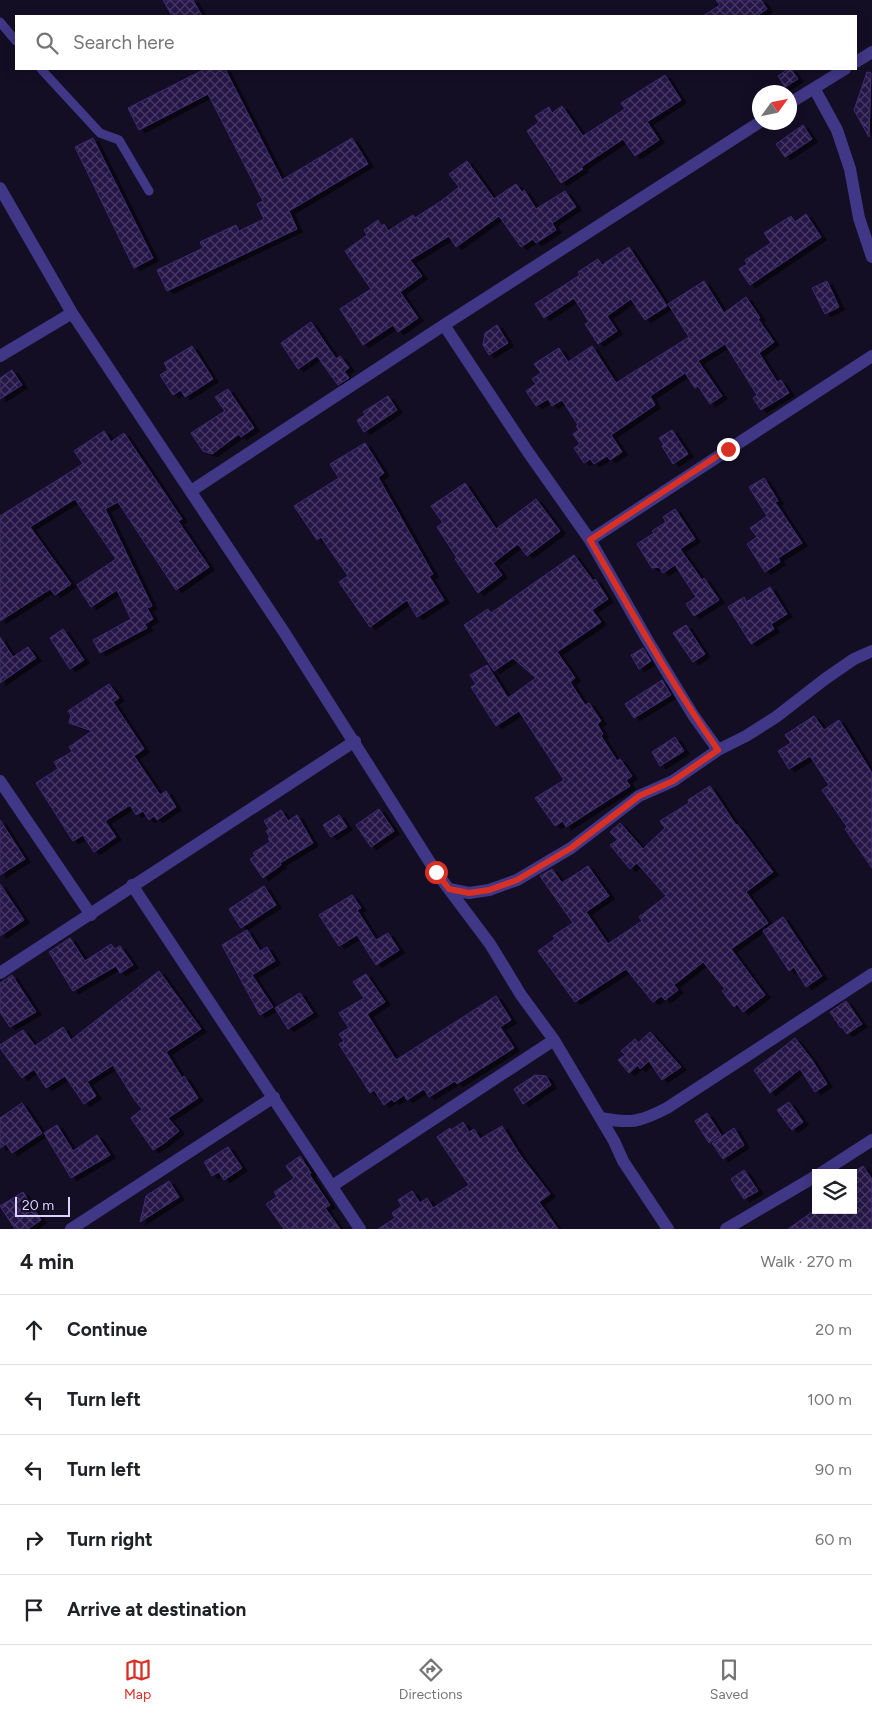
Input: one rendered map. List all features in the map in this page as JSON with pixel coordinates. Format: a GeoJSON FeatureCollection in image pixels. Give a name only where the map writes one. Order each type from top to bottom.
{"type":"FeatureCollection","features":[{"type":"Feature","properties":{"kind":"street"},"geometry":{"type":"LineString","coordinates":[[857,61],[872,52]]}},
{"type":"Feature","properties":{"kind":"street"},"geometry":{"type":"LineString","coordinates":[[797,99],[843,70]]}},
{"type":"Feature","properties":{"kind":"street"},"geometry":{"type":"LineString","coordinates":[[814,88],[837,130],[850,169],[859,218],[872,257]]}},
{"type":"Feature","properties":{"kind":"street"},"geometry":{"type":"LineString","coordinates":[[190,491],[444,324],[752,127]]}},
{"type":"Feature","properties":{"kind":"street"},"geometry":{"type":"LineString","coordinates":[[0,188],[72,313],[355,741],[449,889],[490,944],[517,988],[554,1040],[601,1118],[623,1161],[668,1229]]}},
{"type":"Feature","properties":{"kind":"street"},"geometry":{"type":"LineString","coordinates":[[0,356],[72,313]]}},
{"type":"Feature","properties":{"kind":"street"},"geometry":{"type":"LineString","coordinates":[[444,324],[528,452],[590,540],[693,715],[718,750]]}},
{"type":"Feature","properties":{"kind":"street"},"geometry":{"type":"LineString","coordinates":[[590,540],[872,356]]}},
{"type":"Feature","properties":{"kind":"street"},"geometry":{"type":"LineString","coordinates":[[449,889],[469,893],[489,890],[517,880],[571,848],[639,796],[673,781],[718,750],[746,736],[776,717],[833,674],[872,651]]}},
{"type":"Feature","properties":{"kind":"street"},"geometry":{"type":"LineString","coordinates":[[0,973],[355,741]]}},
{"type":"Feature","properties":{"kind":"street"},"geometry":{"type":"LineString","coordinates":[[0,782],[91,915]]}},
{"type":"Feature","properties":{"kind":"street"},"geometry":{"type":"LineString","coordinates":[[132,885],[360,1229]]}},
{"type":"Feature","properties":{"kind":"street"},"geometry":{"type":"LineString","coordinates":[[601,1118],[631,1122],[647,1118],[668,1108],[872,974]]}},
{"type":"Feature","properties":{"kind":"street"},"geometry":{"type":"LineString","coordinates":[[332,1186],[554,1040]]}},
{"type":"Feature","properties":{"kind":"street"},"geometry":{"type":"LineString","coordinates":[[71,1229],[274,1097]]}},
{"type":"Feature","properties":{"kind":"street"},"geometry":{"type":"LineString","coordinates":[[827,1169],[872,1140]]}},
{"type":"Feature","properties":{"kind":"street"},"geometry":{"type":"LineString","coordinates":[[726,1229],[812,1178]]}},
{"type":"Feature","properties":{"kind":"lane"},"geometry":{"type":"LineString","coordinates":[[0,22],[15,40]]}},
{"type":"Feature","properties":{"kind":"lane"},"geometry":{"type":"LineString","coordinates":[[42,70],[100,133],[119,140],[149,191]]}},
{"type":"Feature","properties":{"kind":"building"},"geometry":{"type":"Polygon","coordinates":[[[163,0],[193,0],[201,15],[171,15],[163,0]]]}},
{"type":"Feature","properties":{"kind":"building"},"geometry":{"type":"Polygon","coordinates":[[[716,0],[761,0],[767,9],[758,15],[705,15],[720,5],[716,0]]]}},
{"type":"Feature","properties":{"kind":"building"},"geometry":{"type":"Polygon","coordinates":[[[203,70],[226,70],[282,180],[352,138],[368,164],[289,211],[297,229],[167,291],[157,270],[203,248],[200,242],[236,225],[239,231],[264,219],[257,204],[263,201],[208,94],[139,130],[128,108],[203,70]]]}},
{"type":"Feature","properties":{"kind":"building"},"geometry":{"type":"Polygon","coordinates":[[[787,70],[792,70],[798,79],[788,85],[784,85],[778,76],[787,70]]]}},
{"type":"Feature","properties":{"kind":"building"},"geometry":{"type":"Polygon","coordinates":[[[867,72],[871,73],[869,137],[854,110],[867,72]]]}},
{"type":"Feature","properties":{"kind":"building"},"geometry":{"type":"Polygon","coordinates":[[[665,75],[681,100],[647,122],[659,140],[635,156],[623,139],[561,183],[527,131],[539,122],[535,116],[549,107],[552,113],[562,106],[583,136],[625,109],[621,103],[665,75]]]}},
{"type":"Feature","properties":{"kind":"building"},"geometry":{"type":"Polygon","coordinates":[[[803,125],[812,139],[785,157],[776,144],[803,125]]]}},
{"type":"Feature","properties":{"kind":"building"},"geometry":{"type":"Polygon","coordinates":[[[93,138],[153,258],[134,268],[75,147],[93,138]]]}},
{"type":"Feature","properties":{"kind":"building"},"geometry":{"type":"Polygon","coordinates":[[[467,161],[494,199],[516,184],[522,192],[524,190],[536,209],[565,191],[576,207],[552,223],[556,230],[536,243],[533,239],[521,247],[499,216],[456,247],[449,236],[410,260],[422,276],[400,292],[418,318],[398,332],[393,325],[363,345],[340,309],[371,289],[345,251],[367,235],[364,230],[378,220],[381,226],[384,224],[388,231],[413,215],[415,218],[444,199],[459,187],[449,174],[467,161]]]}},
{"type":"Feature","properties":{"kind":"building"},"geometry":{"type":"Polygon","coordinates":[[[806,214],[821,237],[750,285],[739,269],[747,264],[745,260],[771,243],[764,233],[791,216],[795,222],[806,214]]]}},
{"type":"Feature","properties":{"kind":"building"},"geometry":{"type":"Polygon","coordinates":[[[629,247],[667,306],[645,320],[631,299],[607,316],[617,331],[598,344],[585,324],[589,322],[574,298],[544,318],[535,304],[580,275],[578,272],[598,259],[602,265],[629,247]]]}},
{"type":"Feature","properties":{"kind":"building"},"geometry":{"type":"Polygon","coordinates":[[[704,281],[724,313],[746,297],[774,342],[759,353],[777,382],[781,380],[789,393],[761,410],[753,398],[757,395],[725,344],[698,361],[722,396],[710,404],[698,386],[695,388],[685,373],[650,396],[655,405],[611,435],[622,452],[610,460],[607,456],[594,464],[590,459],[584,463],[574,448],[580,444],[573,434],[579,430],[576,426],[578,425],[562,400],[552,406],[548,399],[536,406],[526,391],[536,384],[532,379],[541,373],[534,364],[559,348],[568,362],[592,346],[616,383],[689,337],[668,304],[704,281]]]}},
{"type":"Feature","properties":{"kind":"building"},"geometry":{"type":"Polygon","coordinates":[[[827,281],[839,307],[825,314],[812,288],[827,281]]]}},
{"type":"Feature","properties":{"kind":"building"},"geometry":{"type":"Polygon","coordinates":[[[311,322],[336,359],[340,356],[349,368],[344,371],[349,378],[338,385],[317,356],[298,369],[281,343],[311,322]]]}},
{"type":"Feature","properties":{"kind":"building"},"geometry":{"type":"Polygon","coordinates":[[[497,325],[508,343],[489,355],[483,345],[485,333],[497,325]]]}},
{"type":"Feature","properties":{"kind":"building"},"geometry":{"type":"Polygon","coordinates":[[[192,346],[213,379],[185,397],[181,390],[173,395],[160,375],[168,370],[164,363],[192,346]]]}},
{"type":"Feature","properties":{"kind":"building"},"geometry":{"type":"Polygon","coordinates":[[[12,370],[22,385],[0,399],[0,378],[12,370]]]}},
{"type":"Feature","properties":{"kind":"building"},"geometry":{"type":"Polygon","coordinates":[[[228,389],[254,428],[241,437],[239,434],[212,454],[203,451],[191,433],[225,411],[215,397],[228,389]]]}},
{"type":"Feature","properties":{"kind":"building"},"geometry":{"type":"Polygon","coordinates":[[[388,396],[397,410],[364,432],[357,420],[365,415],[363,412],[388,396]]]}},
{"type":"Feature","properties":{"kind":"building"},"geometry":{"type":"Polygon","coordinates":[[[672,430],[688,454],[673,464],[659,438],[672,430]]]}},
{"type":"Feature","properties":{"kind":"building"},"geometry":{"type":"Polygon","coordinates":[[[104,431],[111,442],[124,433],[182,519],[178,521],[209,567],[176,590],[118,502],[105,509],[152,606],[147,608],[153,619],[145,624],[147,628],[100,653],[93,640],[131,619],[117,590],[91,607],[77,585],[116,559],[75,499],[30,527],[71,584],[55,595],[50,589],[0,621],[0,516],[83,464],[74,451],[104,431]]]}},
{"type":"Feature","properties":{"kind":"building"},"geometry":{"type":"Polygon","coordinates":[[[365,443],[384,473],[378,477],[433,574],[429,576],[444,600],[417,617],[407,600],[370,627],[339,582],[348,576],[321,537],[317,540],[294,506],[339,478],[330,464],[365,443]]]}},
{"type":"Feature","properties":{"kind":"building"},"geometry":{"type":"Polygon","coordinates":[[[764,478],[778,501],[775,502],[802,543],[778,558],[780,562],[765,572],[747,544],[757,537],[750,528],[767,516],[749,487],[764,478]]]}},
{"type":"Feature","properties":{"kind":"building"},"geometry":{"type":"Polygon","coordinates":[[[465,483],[496,529],[536,499],[560,531],[527,556],[518,544],[493,563],[502,575],[478,593],[455,559],[457,558],[437,527],[443,523],[431,506],[465,483]]]}},
{"type":"Feature","properties":{"kind":"building"},"geometry":{"type":"Polygon","coordinates":[[[675,509],[695,539],[680,549],[719,600],[694,616],[686,604],[696,597],[675,565],[663,573],[659,567],[652,568],[637,544],[654,533],[652,531],[666,522],[663,517],[675,509]]]}},
{"type":"Feature","properties":{"kind":"building"},"geometry":{"type":"Polygon","coordinates":[[[574,555],[593,581],[595,579],[608,599],[592,610],[601,622],[557,652],[575,678],[570,682],[585,705],[589,703],[601,721],[597,724],[603,734],[601,736],[617,761],[620,759],[632,776],[626,780],[630,786],[566,827],[563,821],[555,826],[535,798],[564,780],[519,711],[496,726],[471,687],[476,684],[470,675],[487,665],[508,698],[536,678],[513,658],[494,671],[464,625],[488,609],[491,613],[574,555]]]}},
{"type":"Feature","properties":{"kind":"building"},"geometry":{"type":"Polygon","coordinates":[[[770,587],[787,614],[771,624],[774,629],[751,644],[728,607],[744,597],[746,602],[770,587]]]}},
{"type":"Feature","properties":{"kind":"building"},"geometry":{"type":"Polygon","coordinates":[[[686,625],[705,654],[693,662],[673,633],[686,625]]]}},
{"type":"Feature","properties":{"kind":"building"},"geometry":{"type":"Polygon","coordinates":[[[63,629],[84,660],[70,669],[50,638],[63,629]]]}},
{"type":"Feature","properties":{"kind":"building"},"geometry":{"type":"Polygon","coordinates":[[[0,637],[13,657],[28,647],[36,658],[0,683],[0,637]]]}},
{"type":"Feature","properties":{"kind":"building"},"geometry":{"type":"Polygon","coordinates":[[[643,648],[651,661],[639,669],[631,655],[643,648]]]}},
{"type":"Feature","properties":{"kind":"building"},"geometry":{"type":"Polygon","coordinates":[[[662,680],[671,695],[634,718],[625,704],[662,680]]]}},
{"type":"Feature","properties":{"kind":"building"},"geometry":{"type":"Polygon","coordinates":[[[109,684],[119,698],[113,702],[144,749],[134,756],[160,795],[166,791],[176,807],[157,820],[154,816],[149,820],[143,811],[136,815],[130,805],[105,821],[116,837],[94,852],[83,835],[73,841],[36,783],[58,769],[54,762],[72,752],[69,747],[92,731],[69,723],[71,715],[68,711],[109,684]]]}},
{"type":"Feature","properties":{"kind":"building"},"geometry":{"type":"Polygon","coordinates":[[[814,716],[824,730],[839,720],[872,773],[872,868],[845,829],[847,827],[822,790],[829,785],[810,756],[789,769],[778,751],[791,743],[785,735],[814,716]]]}},
{"type":"Feature","properties":{"kind":"building"},"geometry":{"type":"Polygon","coordinates":[[[675,737],[684,751],[660,766],[652,752],[675,737]]]}},
{"type":"Feature","properties":{"kind":"building"},"geometry":{"type":"Polygon","coordinates":[[[710,786],[736,825],[773,872],[746,892],[768,923],[731,949],[765,995],[743,1012],[737,1004],[734,1007],[722,991],[725,989],[703,962],[674,985],[678,990],[665,1000],[661,996],[653,1002],[626,969],[575,1002],[538,951],[555,939],[553,936],[573,923],[540,876],[552,869],[562,883],[588,866],[609,896],[586,912],[608,944],[642,921],[639,917],[666,896],[637,863],[630,869],[610,845],[618,840],[610,832],[620,823],[643,849],[665,828],[660,821],[689,803],[688,800],[710,786]]]}},
{"type":"Feature","properties":{"kind":"building"},"geometry":{"type":"Polygon","coordinates":[[[379,809],[394,831],[371,847],[356,825],[379,809]]]}},
{"type":"Feature","properties":{"kind":"building"},"geometry":{"type":"Polygon","coordinates":[[[281,810],[288,821],[297,815],[313,843],[280,863],[281,865],[263,878],[250,859],[255,856],[253,853],[270,842],[268,838],[270,837],[266,831],[269,829],[264,821],[281,810]]]}},
{"type":"Feature","properties":{"kind":"building"},"geometry":{"type":"Polygon","coordinates":[[[339,815],[347,827],[331,837],[323,825],[339,815]]]}},
{"type":"Feature","properties":{"kind":"building"},"geometry":{"type":"Polygon","coordinates":[[[0,820],[25,859],[0,875],[0,820]]]}},
{"type":"Feature","properties":{"kind":"building"},"geometry":{"type":"Polygon","coordinates":[[[0,884],[24,920],[0,936],[0,884]]]}},
{"type":"Feature","properties":{"kind":"building"},"geometry":{"type":"Polygon","coordinates":[[[264,886],[276,905],[241,928],[229,909],[264,886]]]}},
{"type":"Feature","properties":{"kind":"building"},"geometry":{"type":"Polygon","coordinates":[[[352,895],[361,908],[357,910],[376,940],[388,933],[399,950],[376,965],[357,935],[339,946],[319,915],[352,895]]]}},
{"type":"Feature","properties":{"kind":"building"},"geometry":{"type":"Polygon","coordinates":[[[783,917],[822,976],[806,987],[794,967],[789,971],[763,931],[783,917]]]}},
{"type":"Feature","properties":{"kind":"building"},"geometry":{"type":"Polygon","coordinates":[[[247,930],[260,951],[267,947],[275,961],[252,975],[273,1007],[260,1015],[222,945],[247,930]]]}},
{"type":"Feature","properties":{"kind":"building"},"geometry":{"type":"Polygon","coordinates":[[[70,938],[85,961],[111,944],[115,949],[120,946],[133,965],[120,973],[116,966],[73,991],[49,952],[70,938]]]}},
{"type":"Feature","properties":{"kind":"building"},"geometry":{"type":"Polygon","coordinates":[[[159,971],[201,1029],[166,1052],[182,1078],[184,1076],[198,1098],[168,1118],[179,1131],[153,1150],[131,1118],[142,1109],[113,1065],[87,1082],[96,1096],[84,1104],[65,1076],[46,1088],[34,1069],[22,1078],[0,1048],[0,1045],[23,1030],[35,1046],[63,1027],[71,1040],[159,971]]]}},
{"type":"Feature","properties":{"kind":"building"},"geometry":{"type":"Polygon","coordinates":[[[366,974],[385,1002],[367,1014],[396,1060],[496,996],[511,1020],[500,1027],[514,1048],[457,1084],[455,1081],[429,1097],[424,1089],[407,1100],[404,1095],[394,1102],[392,1099],[384,1105],[374,1090],[370,1093],[339,1044],[344,1041],[339,1034],[349,1028],[339,1013],[364,998],[353,982],[366,974]]]}},
{"type":"Feature","properties":{"kind":"building"},"geometry":{"type":"Polygon","coordinates":[[[12,975],[36,1012],[10,1027],[0,1012],[0,983],[12,975]]]}},
{"type":"Feature","properties":{"kind":"building"},"geometry":{"type":"Polygon","coordinates":[[[300,993],[313,1013],[288,1029],[275,1008],[300,993]]]}},
{"type":"Feature","properties":{"kind":"building"},"geometry":{"type":"Polygon","coordinates":[[[846,1001],[862,1024],[847,1034],[830,1012],[846,1001]]]}},
{"type":"Feature","properties":{"kind":"building"},"geometry":{"type":"Polygon","coordinates":[[[650,1032],[681,1067],[662,1080],[649,1061],[640,1069],[638,1065],[629,1073],[618,1060],[625,1055],[621,1051],[635,1039],[638,1043],[650,1032]]]}},
{"type":"Feature","properties":{"kind":"building"},"geometry":{"type":"Polygon","coordinates":[[[795,1038],[827,1084],[815,1092],[800,1069],[770,1093],[754,1070],[795,1038]]]}},
{"type":"Feature","properties":{"kind":"building"},"geometry":{"type":"Polygon","coordinates":[[[535,1075],[546,1076],[551,1085],[523,1104],[514,1089],[535,1075]]]}},
{"type":"Feature","properties":{"kind":"building"},"geometry":{"type":"Polygon","coordinates":[[[789,1102],[803,1122],[792,1130],[777,1110],[789,1102]]]}},
{"type":"Feature","properties":{"kind":"building"},"geometry":{"type":"Polygon","coordinates":[[[22,1103],[42,1133],[12,1153],[6,1144],[0,1148],[0,1118],[22,1103]]]}},
{"type":"Feature","properties":{"kind":"building"},"geometry":{"type":"Polygon","coordinates":[[[707,1113],[721,1135],[709,1143],[695,1121],[707,1113]]]}},
{"type":"Feature","properties":{"kind":"building"},"geometry":{"type":"Polygon","coordinates":[[[463,1122],[469,1132],[474,1129],[480,1139],[502,1126],[520,1155],[550,1194],[539,1202],[558,1229],[378,1229],[395,1218],[392,1213],[402,1206],[398,1200],[412,1191],[420,1203],[427,1198],[433,1208],[469,1185],[437,1137],[463,1122]]]}},
{"type":"Feature","properties":{"kind":"building"},"geometry":{"type":"Polygon","coordinates":[[[57,1125],[73,1151],[97,1135],[110,1155],[71,1178],[44,1133],[57,1125]]]}},
{"type":"Feature","properties":{"kind":"building"},"geometry":{"type":"Polygon","coordinates":[[[734,1128],[744,1145],[723,1159],[712,1143],[734,1128]]]}},
{"type":"Feature","properties":{"kind":"building"},"geometry":{"type":"Polygon","coordinates":[[[228,1147],[242,1168],[224,1180],[219,1172],[212,1176],[204,1162],[228,1147]]]}},
{"type":"Feature","properties":{"kind":"building"},"geometry":{"type":"Polygon","coordinates":[[[300,1156],[311,1173],[309,1174],[330,1205],[325,1208],[340,1229],[284,1229],[266,1204],[277,1197],[274,1192],[294,1178],[286,1166],[300,1156]]]}},
{"type":"Feature","properties":{"kind":"building"},"geometry":{"type":"Polygon","coordinates":[[[863,1166],[872,1179],[872,1229],[788,1229],[812,1212],[812,1214],[857,1214],[857,1170],[863,1166]]]}},
{"type":"Feature","properties":{"kind":"building"},"geometry":{"type":"Polygon","coordinates":[[[744,1170],[758,1191],[744,1199],[731,1179],[744,1170]]]}},
{"type":"Feature","properties":{"kind":"building"},"geometry":{"type":"Polygon","coordinates":[[[169,1181],[179,1197],[140,1222],[146,1196],[169,1181]]]}},
{"type":"Feature","properties":{"kind":"building"},"geometry":{"type":"Polygon","coordinates":[[[23,1192],[41,1220],[28,1229],[15,1229],[0,1206],[23,1192]]]}},
{"type":"Feature","properties":{"kind":"route"},"geometry":{"type":"LineString","coordinates":[[436,872],[449,889],[469,893],[489,890],[517,880],[571,848],[639,796],[673,781],[718,750],[693,715],[590,540],[728,449]]}}]}
